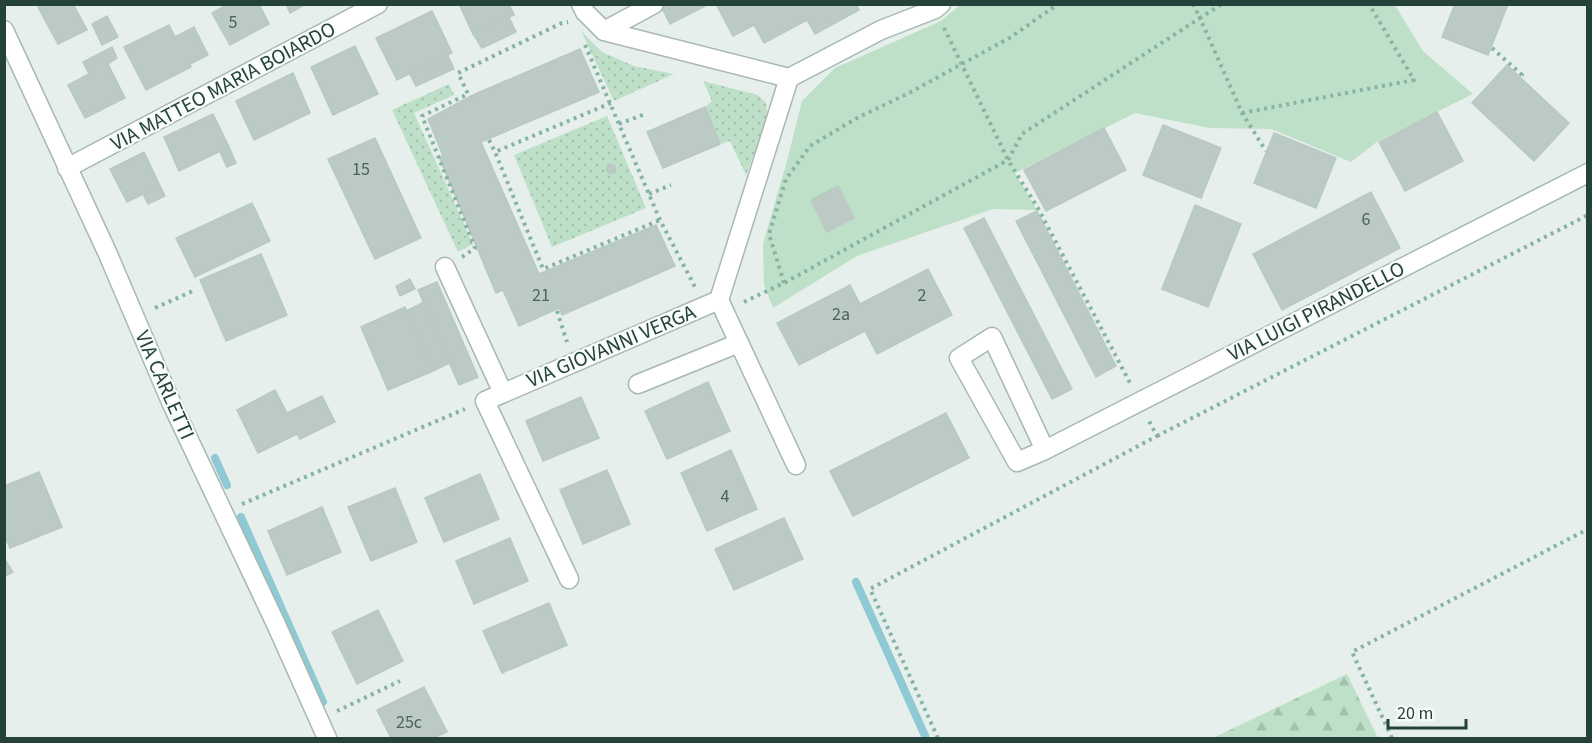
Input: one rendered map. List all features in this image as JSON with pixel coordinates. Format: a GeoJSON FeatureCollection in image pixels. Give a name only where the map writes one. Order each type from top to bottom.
{"type":"FeatureCollection","features":[{"type":"Feature","properties":{"kind":"street","name":"VIA MATTEO MARIA BOIARDO"},"geometry":{"type":"LineString","coordinates":[[67,168],[378,4]]}},
{"type":"Feature","properties":{"kind":"street"},"geometry":{"type":"LineString","coordinates":[[581,4],[585,12],[604,31],[789,78],[880,30],[938,7]]}},
{"type":"Feature","properties":{"kind":"street"},"geometry":{"type":"LineString","coordinates":[[604,31],[654,4]]}},
{"type":"Feature","properties":{"kind":"street","name":"VIA CARLETTI"},"geometry":{"type":"LineString","coordinates":[[5,31],[107,252],[171,402],[327,738]]}},
{"type":"Feature","properties":{"kind":"street","name":"VIA GIOVANNI VERGA"},"geometry":{"type":"LineString","coordinates":[[789,78],[716,306],[739,343],[796,465]]}},
{"type":"Feature","properties":{"kind":"street","name":"VIA LUIGI PIRANDELLO"},"geometry":{"type":"LineString","coordinates":[[1045,450],[992,338],[959,358],[1017,462],[1045,450],[1587,173]]}},
{"type":"Feature","properties":{"kind":"street","name":"VIA GIOVANNI VERGA"},"geometry":{"type":"LineString","coordinates":[[445,267],[503,393]]}},
{"type":"Feature","properties":{"kind":"street","name":"VIA GIOVANNI VERGA"},"geometry":{"type":"LineString","coordinates":[[485,401],[716,306]]}},
{"type":"Feature","properties":{"kind":"street"},"geometry":{"type":"LineString","coordinates":[[638,384],[739,343]]}},
{"type":"Feature","properties":{"kind":"street"},"geometry":{"type":"LineString","coordinates":[[485,401],[569,579]]}},
{"type":"Feature","properties":{"kind":"path"},"geometry":{"type":"LineString","coordinates":[[784,283],[769,234],[786,178],[810,146],[856,118],[962,65],[1011,37],[1058,4]]}},
{"type":"Feature","properties":{"kind":"path"},"geometry":{"type":"LineString","coordinates":[[1193,4],[1242,114],[1266,151]]}},
{"type":"Feature","properties":{"kind":"path"},"geometry":{"type":"LineString","coordinates":[[584,42],[660,220],[716,306],[784,283],[1008,160],[1022,134],[1222,4]]}},
{"type":"Feature","properties":{"kind":"path"},"geometry":{"type":"LineString","coordinates":[[1242,114],[1414,80],[1369,4]]}},
{"type":"Feature","properties":{"kind":"path"},"geometry":{"type":"LineString","coordinates":[[938,7],[962,65],[1008,160],[1039,210],[1140,401],[1144,420],[1148,419],[1157,436]]}},
{"type":"Feature","properties":{"kind":"path"},"geometry":{"type":"LineString","coordinates":[[445,267],[475,248],[422,116],[468,93],[458,73],[562,23],[574,22]]}},
{"type":"Feature","properties":{"kind":"path"},"geometry":{"type":"LineString","coordinates":[[1492,48],[1522,75],[1520,77]]}},
{"type":"Feature","properties":{"kind":"path"},"geometry":{"type":"LineString","coordinates":[[495,152],[610,103]]}},
{"type":"Feature","properties":{"kind":"path"},"geometry":{"type":"LineString","coordinates":[[619,124],[645,114]]}},
{"type":"Feature","properties":{"kind":"path"},"geometry":{"type":"LineString","coordinates":[[489,140],[543,270],[660,220]]}},
{"type":"Feature","properties":{"kind":"path"},"geometry":{"type":"LineString","coordinates":[[649,194],[671,185]]}},
{"type":"Feature","properties":{"kind":"path"},"geometry":{"type":"LineString","coordinates":[[938,738],[870,588],[1157,436],[1587,215]]}},
{"type":"Feature","properties":{"kind":"path"},"geometry":{"type":"LineString","coordinates":[[153,309],[193,291]]}},
{"type":"Feature","properties":{"kind":"path"},"geometry":{"type":"LineString","coordinates":[[557,311],[574,363]]}},
{"type":"Feature","properties":{"kind":"path"},"geometry":{"type":"LineString","coordinates":[[223,512],[485,401]]}},
{"type":"Feature","properties":{"kind":"path"},"geometry":{"type":"LineString","coordinates":[[1392,738],[1352,652],[1587,529]]}},
{"type":"Feature","properties":{"kind":"green space"},"geometry":{"type":"Polygon","coordinates":[[[960,5],[1395,5],[1423,51],[1473,94],[1378,141],[1351,162],[1271,129],[1210,128],[1135,113],[1015,173],[1037,210],[993,209],[857,256],[773,308],[764,285],[763,244],[802,101],[835,68],[941,21],[960,5]]]}},
{"type":"Feature","properties":{"kind":"green space"},"geometry":{"type":"Polygon","coordinates":[[[581,31],[602,52],[634,66],[674,74],[614,101],[581,31]]]}},
{"type":"Feature","properties":{"kind":"green space"},"geometry":{"type":"Polygon","coordinates":[[[703,81],[758,95],[766,103],[768,118],[746,175],[730,141],[720,144],[705,107],[712,101],[703,81]]]}},
{"type":"Feature","properties":{"kind":"green space"},"geometry":{"type":"Polygon","coordinates":[[[449,84],[454,95],[414,113],[473,244],[458,252],[392,110],[449,84]]]}},
{"type":"Feature","properties":{"kind":"green space"},"geometry":{"type":"Polygon","coordinates":[[[607,116],[646,208],[552,247],[514,155],[607,116]]]}},
{"type":"Feature","properties":{"kind":"green space"},"geometry":{"type":"Polygon","coordinates":[[[1347,674],[1378,738],[1213,738],[1347,674]]]}},
{"type":"Feature","properties":{"kind":"building"},"geometry":{"type":"Polygon","coordinates":[[[43,4],[73,4],[87,30],[58,44],[38,7],[43,4]]]}},
{"type":"Feature","properties":{"kind":"building"},"geometry":{"type":"Polygon","coordinates":[[[228,4],[259,4],[269,24],[230,45],[212,13],[228,4]]]}},
{"type":"Feature","properties":{"kind":"building"},"geometry":{"type":"Polygon","coordinates":[[[286,4],[306,4],[290,13],[286,4]]]}},
{"type":"Feature","properties":{"kind":"building"},"geometry":{"type":"Polygon","coordinates":[[[459,4],[509,4],[514,15],[473,34],[459,4]]]}},
{"type":"Feature","properties":{"kind":"building"},"geometry":{"type":"Polygon","coordinates":[[[664,4],[709,4],[670,24],[661,6],[664,4]]]}},
{"type":"Feature","properties":{"kind":"building"},"geometry":{"type":"Polygon","coordinates":[[[716,4],[856,4],[859,10],[815,34],[807,20],[764,43],[754,25],[733,36],[716,4]]]}},
{"type":"Feature","properties":{"kind":"building"},"geometry":{"type":"Polygon","coordinates":[[[1455,4],[1508,4],[1488,55],[1442,37],[1455,4]]]}},
{"type":"Feature","properties":{"kind":"building"},"geometry":{"type":"Polygon","coordinates":[[[432,11],[452,53],[397,80],[376,38],[432,11]]]}},
{"type":"Feature","properties":{"kind":"building"},"geometry":{"type":"Polygon","coordinates":[[[107,16],[118,37],[102,45],[92,24],[107,16]]]}},
{"type":"Feature","properties":{"kind":"building"},"geometry":{"type":"Polygon","coordinates":[[[509,17],[516,32],[482,48],[473,34],[509,17]]]}},
{"type":"Feature","properties":{"kind":"building"},"geometry":{"type":"Polygon","coordinates":[[[169,25],[175,37],[194,27],[208,55],[190,64],[191,67],[146,90],[124,47],[169,25]]]}},
{"type":"Feature","properties":{"kind":"building"},"geometry":{"type":"Polygon","coordinates":[[[355,46],[378,94],[333,115],[311,67],[355,46]]]}},
{"type":"Feature","properties":{"kind":"building"},"geometry":{"type":"Polygon","coordinates":[[[112,47],[117,58],[108,64],[125,98],[85,118],[68,85],[89,74],[83,62],[112,47]]]}},
{"type":"Feature","properties":{"kind":"building"},"geometry":{"type":"Polygon","coordinates":[[[580,49],[599,92],[481,142],[539,274],[656,225],[675,266],[562,315],[559,308],[519,326],[503,290],[496,293],[439,157],[443,156],[428,119],[473,95],[580,49]]]}},
{"type":"Feature","properties":{"kind":"building"},"geometry":{"type":"Polygon","coordinates":[[[448,56],[454,69],[416,86],[410,74],[448,56]]]}},
{"type":"Feature","properties":{"kind":"building"},"geometry":{"type":"Polygon","coordinates":[[[1507,65],[1569,123],[1534,161],[1472,103],[1507,65]]]}},
{"type":"Feature","properties":{"kind":"building"},"geometry":{"type":"Polygon","coordinates":[[[293,73],[310,113],[254,140],[236,101],[293,73]]]}},
{"type":"Feature","properties":{"kind":"building"},"geometry":{"type":"Polygon","coordinates":[[[705,107],[720,144],[663,168],[647,132],[705,107]]]}},
{"type":"Feature","properties":{"kind":"building"},"geometry":{"type":"Polygon","coordinates":[[[1437,112],[1463,161],[1405,191],[1379,142],[1437,112]]]}},
{"type":"Feature","properties":{"kind":"building"},"geometry":{"type":"Polygon","coordinates":[[[213,114],[229,147],[179,171],[164,137],[213,114]]]}},
{"type":"Feature","properties":{"kind":"building"},"geometry":{"type":"Polygon","coordinates":[[[1163,125],[1221,148],[1201,198],[1143,175],[1163,125]]]}},
{"type":"Feature","properties":{"kind":"building"},"geometry":{"type":"Polygon","coordinates":[[[1104,128],[1126,170],[1046,211],[1024,170],[1104,128]]]}},
{"type":"Feature","properties":{"kind":"building"},"geometry":{"type":"Polygon","coordinates":[[[1274,133],[1336,158],[1316,208],[1254,183],[1274,133]]]}},
{"type":"Feature","properties":{"kind":"building"},"geometry":{"type":"Polygon","coordinates":[[[375,138],[421,238],[375,259],[328,159],[375,138]]]}},
{"type":"Feature","properties":{"kind":"building"},"geometry":{"type":"Polygon","coordinates":[[[229,147],[236,163],[227,167],[220,152],[229,147]]]}},
{"type":"Feature","properties":{"kind":"building"},"geometry":{"type":"Polygon","coordinates":[[[144,152],[160,186],[127,202],[110,169],[144,152]]]}},
{"type":"Feature","properties":{"kind":"building"},"geometry":{"type":"Polygon","coordinates":[[[611,164],[616,169],[611,174],[606,169],[611,164]]]}},
{"type":"Feature","properties":{"kind":"building"},"geometry":{"type":"Polygon","coordinates":[[[160,186],[165,196],[148,204],[143,194],[160,186]]]}},
{"type":"Feature","properties":{"kind":"building"},"geometry":{"type":"Polygon","coordinates":[[[838,186],[854,218],[827,232],[811,200],[838,186]]]}},
{"type":"Feature","properties":{"kind":"building"},"geometry":{"type":"Polygon","coordinates":[[[1371,192],[1400,248],[1282,310],[1253,254],[1371,192]]]}},
{"type":"Feature","properties":{"kind":"building"},"geometry":{"type":"Polygon","coordinates":[[[252,203],[270,241],[195,277],[176,238],[252,203]]]}},
{"type":"Feature","properties":{"kind":"building"},"geometry":{"type":"Polygon","coordinates":[[[1195,205],[1241,224],[1208,307],[1162,289],[1195,205]]]}},
{"type":"Feature","properties":{"kind":"building"},"geometry":{"type":"Polygon","coordinates":[[[1037,211],[1116,366],[1096,377],[1016,221],[1037,211]]]}},
{"type":"Feature","properties":{"kind":"building"},"geometry":{"type":"Polygon","coordinates":[[[984,218],[1072,389],[1052,399],[964,228],[984,218]]]}},
{"type":"Feature","properties":{"kind":"building"},"geometry":{"type":"Polygon","coordinates":[[[261,254],[287,315],[226,341],[200,280],[261,254]]]}},
{"type":"Feature","properties":{"kind":"building"},"geometry":{"type":"Polygon","coordinates":[[[928,269],[952,315],[877,354],[865,331],[799,365],[777,323],[850,285],[860,304],[928,269]]]}},
{"type":"Feature","properties":{"kind":"building"},"geometry":{"type":"Polygon","coordinates":[[[410,279],[415,289],[400,296],[396,286],[410,279]]]}},
{"type":"Feature","properties":{"kind":"building"},"geometry":{"type":"Polygon","coordinates":[[[437,282],[478,377],[459,385],[418,290],[437,282]]]}},
{"type":"Feature","properties":{"kind":"building"},"geometry":{"type":"Polygon","coordinates":[[[424,302],[450,363],[433,371],[406,311],[424,302]]]}},
{"type":"Feature","properties":{"kind":"building"},"geometry":{"type":"Polygon","coordinates":[[[405,307],[433,371],[388,390],[361,327],[405,307]]]}},
{"type":"Feature","properties":{"kind":"building"},"geometry":{"type":"Polygon","coordinates":[[[708,382],[730,431],[667,459],[645,411],[708,382]]]}},
{"type":"Feature","properties":{"kind":"building"},"geometry":{"type":"Polygon","coordinates":[[[275,390],[287,413],[322,396],[335,422],[300,439],[297,434],[258,453],[237,410],[275,390]]]}},
{"type":"Feature","properties":{"kind":"building"},"geometry":{"type":"Polygon","coordinates":[[[581,397],[599,438],[543,461],[526,421],[581,397]]]}},
{"type":"Feature","properties":{"kind":"building"},"geometry":{"type":"Polygon","coordinates":[[[946,413],[969,458],[853,516],[830,471],[946,413]]]}},
{"type":"Feature","properties":{"kind":"building"},"geometry":{"type":"Polygon","coordinates":[[[731,450],[757,509],[707,531],[681,473],[731,450]]]}},
{"type":"Feature","properties":{"kind":"building"},"geometry":{"type":"Polygon","coordinates":[[[607,470],[630,524],[583,544],[560,490],[607,470]]]}},
{"type":"Feature","properties":{"kind":"building"},"geometry":{"type":"Polygon","coordinates":[[[39,472],[62,527],[10,548],[4,535],[4,486],[39,472]]]}},
{"type":"Feature","properties":{"kind":"building"},"geometry":{"type":"Polygon","coordinates":[[[480,474],[499,519],[444,542],[425,498],[480,474]]]}},
{"type":"Feature","properties":{"kind":"building"},"geometry":{"type":"Polygon","coordinates":[[[395,488],[417,542],[371,561],[348,507],[395,488]]]}},
{"type":"Feature","properties":{"kind":"building"},"geometry":{"type":"Polygon","coordinates":[[[322,507],[341,552],[287,575],[268,531],[322,507]]]}},
{"type":"Feature","properties":{"kind":"building"},"geometry":{"type":"Polygon","coordinates":[[[784,518],[803,559],[734,590],[715,549],[784,518]]]}},
{"type":"Feature","properties":{"kind":"building"},"geometry":{"type":"Polygon","coordinates":[[[510,538],[528,581],[474,604],[456,561],[510,538]]]}},
{"type":"Feature","properties":{"kind":"building"},"geometry":{"type":"Polygon","coordinates":[[[4,558],[13,572],[4,577],[4,558]]]}},
{"type":"Feature","properties":{"kind":"building"},"geometry":{"type":"Polygon","coordinates":[[[549,603],[567,645],[502,673],[483,631],[549,603]]]}},
{"type":"Feature","properties":{"kind":"building"},"geometry":{"type":"Polygon","coordinates":[[[378,610],[403,661],[357,684],[332,632],[378,610]]]}},
{"type":"Feature","properties":{"kind":"building"},"geometry":{"type":"Polygon","coordinates":[[[424,687],[447,732],[433,738],[391,738],[377,710],[424,687]]]}},
{"type":"Feature","properties":{"kind":"waterway"},"geometry":{"type":"LineString","coordinates":[[215,458],[227,485]]}},
{"type":"Feature","properties":{"kind":"waterway"},"geometry":{"type":"LineString","coordinates":[[241,517],[323,702]]}},
{"type":"Feature","properties":{"kind":"waterway"},"geometry":{"type":"LineString","coordinates":[[856,582],[926,738]]}}]}
